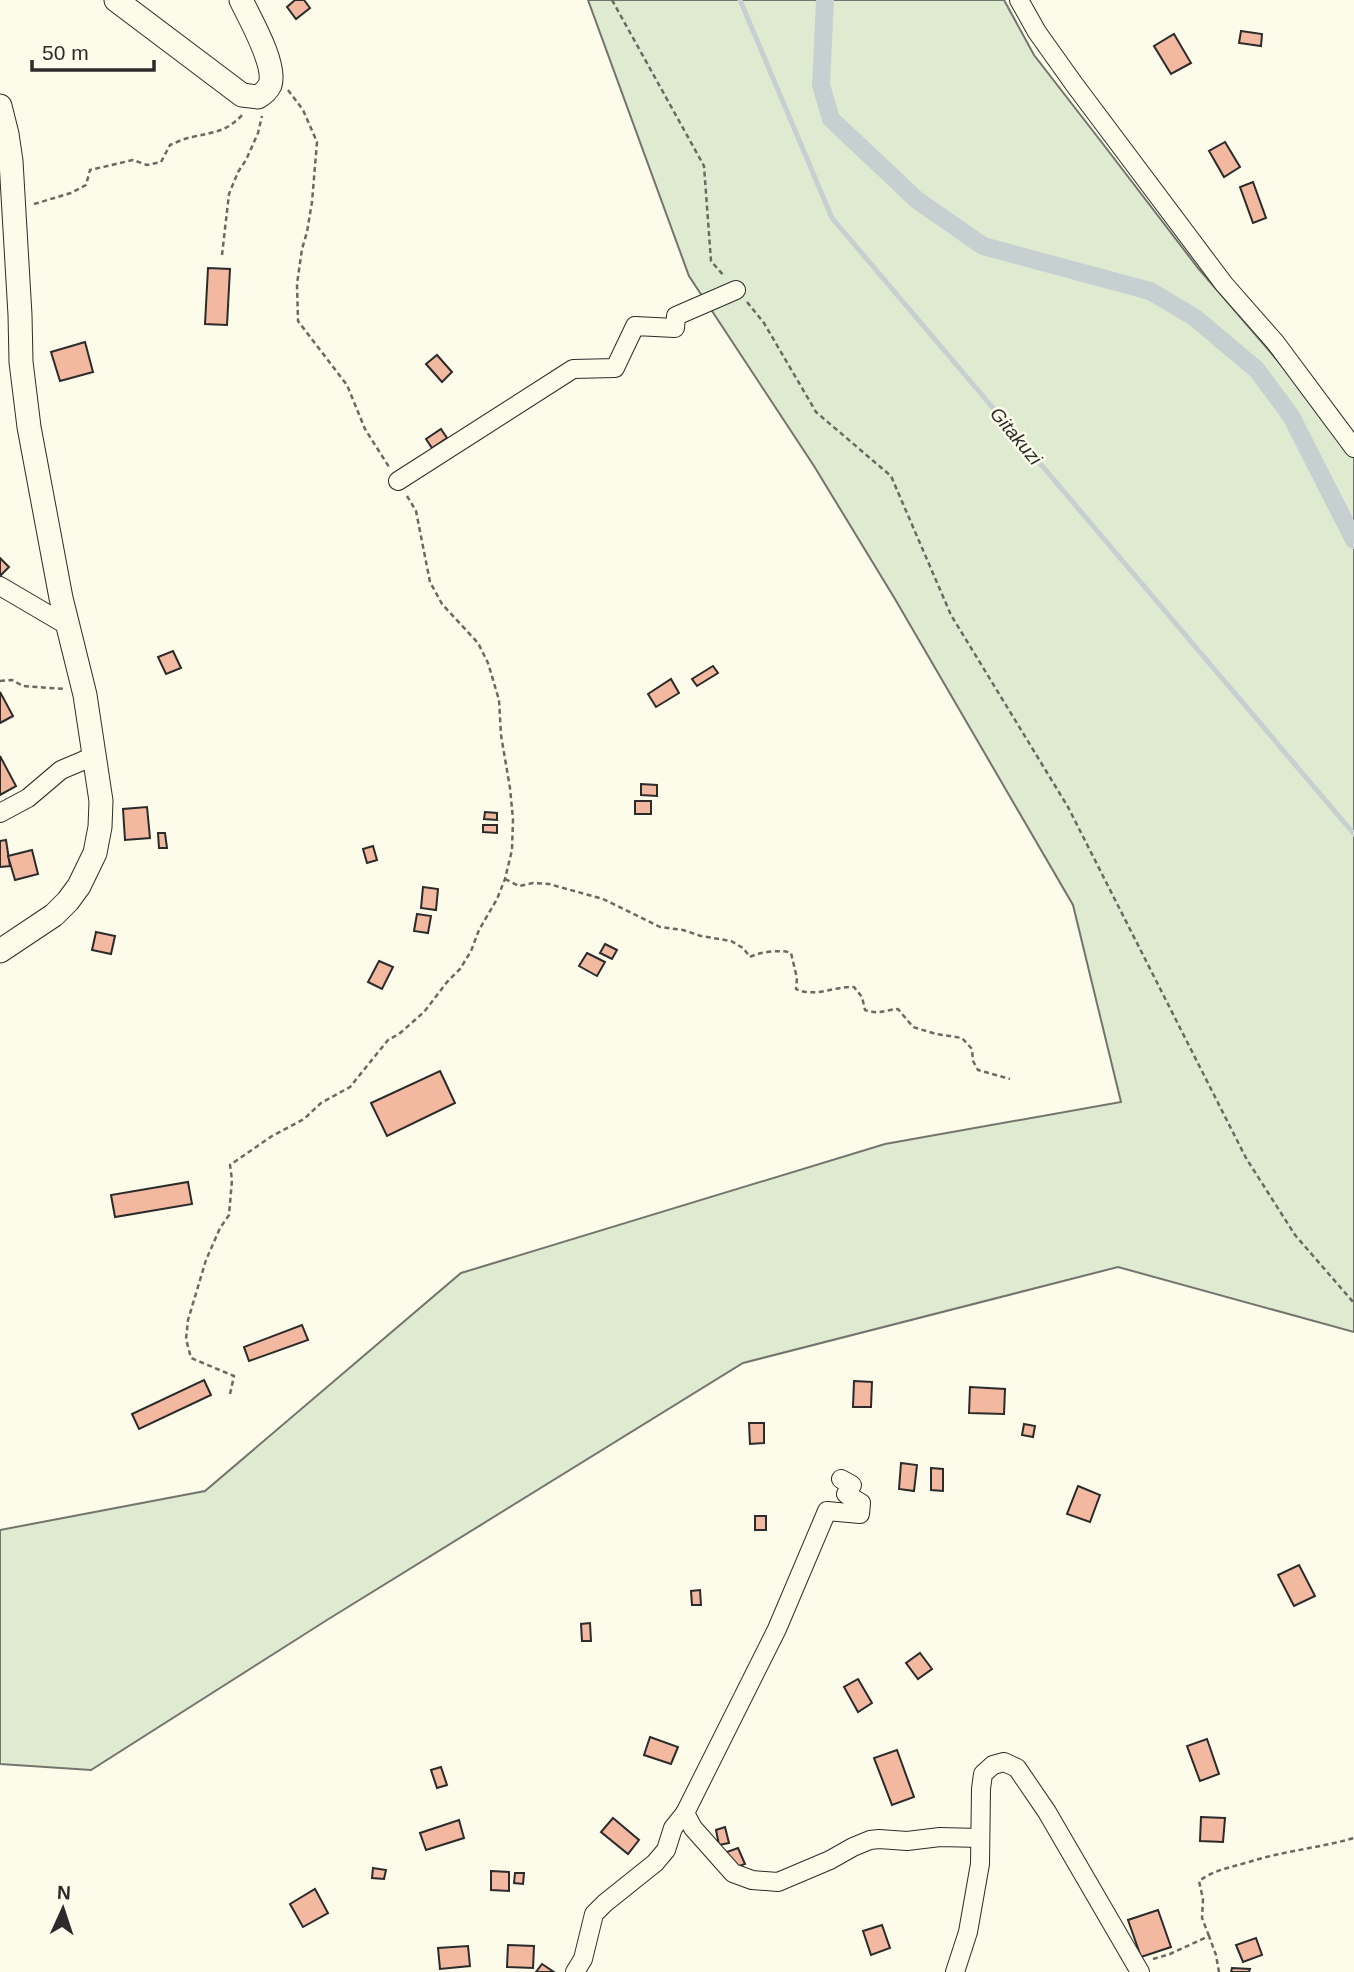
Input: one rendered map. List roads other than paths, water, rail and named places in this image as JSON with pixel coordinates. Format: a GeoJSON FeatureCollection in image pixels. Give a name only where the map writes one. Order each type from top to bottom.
{"type":"FeatureCollection","features":[{"type":"Feature","properties":{"kind":"main road"},"geometry":{"type":"LineString","coordinates":[[116,0],[243,95],[260,90],[261,44],[241,0]]}},
{"type":"Feature","properties":{"kind":"main road"},"geometry":{"type":"LineString","coordinates":[[0,106],[7,134],[6,176],[14,218],[21,362],[29,427],[82,685],[101,801],[100,827],[94,853],[68,901],[54,915],[0,951]]}},
{"type":"Feature","properties":{"kind":"street"},"geometry":{"type":"LineString","coordinates":[[1019,0],[1037,32],[1074,84],[1224,284],[1275,342],[1354,447]]}},
{"type":"Feature","properties":{"kind":"street"},"geometry":{"type":"LineString","coordinates":[[398,481],[573,369],[615,368],[635,327],[675,328],[676,316],[736,290]]}},
{"type":"Feature","properties":{"kind":"street"},"geometry":{"type":"LineString","coordinates":[[0,586],[68,626]]}},
{"type":"Feature","properties":{"kind":"street"},"geometry":{"type":"LineString","coordinates":[[0,813],[28,798],[61,770],[94,756]]}},
{"type":"Feature","properties":{"kind":"street"},"geometry":{"type":"LineString","coordinates":[[575,1972],[583,1959],[594,1914],[655,1863],[666,1850],[673,1828],[685,1813],[777,1629],[827,1511],[860,1514],[860,1503],[846,1494],[852,1485],[841,1479]]}},
{"type":"Feature","properties":{"kind":"street"},"geometry":{"type":"LineString","coordinates":[[955,1972],[968,1932],[980,1864],[983,1774],[993,1765],[1004,1762],[1017,1768],[1047,1812],[1138,1968]]}},
{"type":"Feature","properties":{"kind":"street"},"geometry":{"type":"LineString","coordinates":[[685,1813],[693,1828],[733,1873],[752,1880],[778,1882],[870,1840],[907,1841],[940,1836],[980,1838]]}},
{"type":"Feature","properties":{"kind":"waterway","name":"Gitakuzi"},"geometry":{"type":"LineString","coordinates":[[740,0],[832,218],[1354,834]]}},
{"type":"Feature","properties":{"kind":"waterway"},"geometry":{"type":"LineString","coordinates":[[825,0],[821,85],[831,119],[917,200],[983,246],[1150,291],[1194,317],[1257,370],[1291,416],[1354,540]]}}]}
